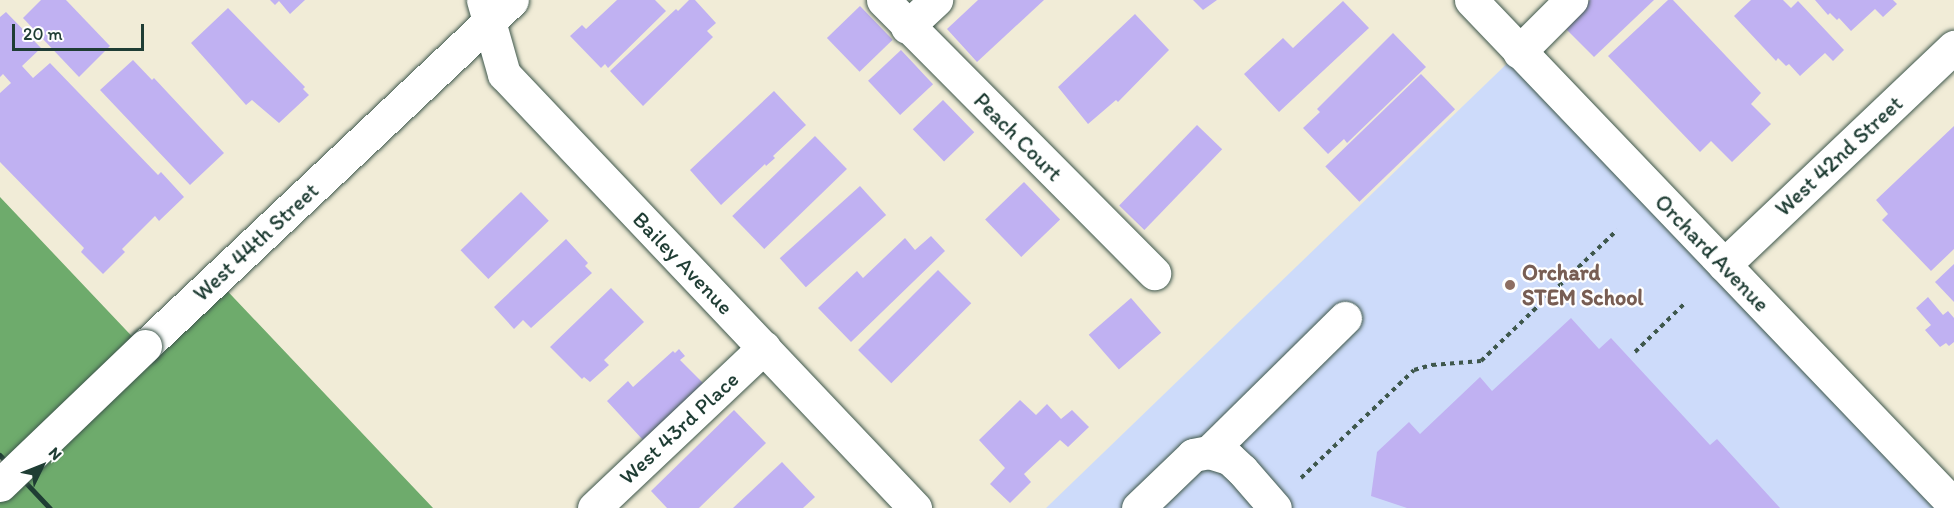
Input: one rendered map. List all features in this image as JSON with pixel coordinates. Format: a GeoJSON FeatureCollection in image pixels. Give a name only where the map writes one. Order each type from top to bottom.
{"type":"FeatureCollection","features":[{"type":"Feature","properties":{"kind":"street","name":"Peach Court"},"geometry":{"type":"LineString","coordinates":[[883,0],[1154,273]]}},
{"type":"Feature","properties":{"kind":"street"},"geometry":{"type":"LineString","coordinates":[[908,27],[936,0]]}},
{"type":"Feature","properties":{"kind":"street","name":"Orchard Avenue"},"geometry":{"type":"LineString","coordinates":[[1471,0],[1953,501]]}},
{"type":"Feature","properties":{"kind":"street"},"geometry":{"type":"LineString","coordinates":[[1519,51],[1571,0]]}},
{"type":"Feature","properties":{"kind":"street","name":"West 44th Street"},"geometry":{"type":"LineString","coordinates":[[0,485],[495,7]]}},
{"type":"Feature","properties":{"kind":"street","name":"Bailey Avenue"},"geometry":{"type":"LineString","coordinates":[[495,7],[504,74],[915,508]]}},
{"type":"Feature","properties":{"kind":"street","name":"West 42nd Street"},"geometry":{"type":"LineString","coordinates":[[1724,265],[1954,47]]}},
{"type":"Feature","properties":{"kind":"street"},"geometry":{"type":"LineString","coordinates":[[1209,452],[1345,318]]}},
{"type":"Feature","properties":{"kind":"street","name":"West 43rd Place"},"geometry":{"type":"LineString","coordinates":[[594,508],[764,347]]}},
{"type":"Feature","properties":{"kind":"street"},"geometry":{"type":"LineString","coordinates":[[1138,508],[1193,455],[1209,452],[1228,458],[1242,470],[1275,508]]}},
{"type":"Feature","properties":{"kind":"path"},"geometry":{"type":"LineString","coordinates":[[1300,479],[1414,370],[1432,365],[1481,361],[1617,230]]}},
{"type":"Feature","properties":{"kind":"path"},"geometry":{"type":"LineString","coordinates":[[1635,352],[1686,302]]}},
{"type":"Feature","properties":{"kind":"shaded area","name":"Orchard STEM School"},"geometry":{"type":"Polygon","coordinates":[[[1519,52],[1954,508],[1046,508],[1519,52]]]}},
{"type":"Feature","properties":{"kind":"green space"},"geometry":{"type":"Polygon","coordinates":[[[0,197],[143,348],[216,279],[433,508],[0,508],[0,484],[13,469],[0,455],[0,197]]]}},
{"type":"Feature","properties":{"kind":"building"},"geometry":{"type":"Polygon","coordinates":[[[41,0],[66,0],[110,46],[79,77],[23,18],[41,0]]]}},
{"type":"Feature","properties":{"kind":"building"},"geometry":{"type":"Polygon","coordinates":[[[270,0],[305,0],[290,14],[279,1],[275,5],[270,0]]]}},
{"type":"Feature","properties":{"kind":"building"},"geometry":{"type":"Polygon","coordinates":[[[617,0],[655,0],[666,11],[608,68],[605,64],[601,68],[570,36],[582,25],[586,29],[617,0]]]}},
{"type":"Feature","properties":{"kind":"building"},"geometry":{"type":"Polygon","coordinates":[[[689,0],[695,0],[716,23],[707,31],[713,37],[643,106],[610,71],[676,9],[678,11],[689,0]]]}},
{"type":"Feature","properties":{"kind":"building"},"geometry":{"type":"Polygon","coordinates":[[[978,0],[1044,0],[977,62],[947,29],[978,0]]]}},
{"type":"Feature","properties":{"kind":"building"},"geometry":{"type":"Polygon","coordinates":[[[1193,0],[1217,0],[1203,10],[1193,0]]]}},
{"type":"Feature","properties":{"kind":"building"},"geometry":{"type":"Polygon","coordinates":[[[1590,0],[1654,0],[1594,57],[1563,26],[1590,0]]]}},
{"type":"Feature","properties":{"kind":"building"},"geometry":{"type":"Polygon","coordinates":[[[1668,0],[1673,0],[1761,93],[1751,104],[1771,124],[1732,162],[1711,141],[1700,152],[1608,56],[1668,0]]]}},
{"type":"Feature","properties":{"kind":"building"},"geometry":{"type":"Polygon","coordinates":[[[1751,0],[1783,0],[1791,8],[1798,1],[1844,50],[1833,61],[1825,53],[1800,76],[1789,64],[1786,66],[1778,58],[1776,61],[1734,16],[1751,0]]]}},
{"type":"Feature","properties":{"kind":"building"},"geometry":{"type":"Polygon","coordinates":[[[1815,0],[1893,0],[1897,4],[1883,17],[1875,9],[1851,31],[1839,18],[1837,20],[1830,13],[1828,15],[1815,0]]]}},
{"type":"Feature","properties":{"kind":"building"},"geometry":{"type":"Polygon","coordinates":[[[1343,1],[1369,28],[1279,112],[1244,74],[1283,38],[1293,48],[1343,1]]]}},
{"type":"Feature","properties":{"kind":"building"},"geometry":{"type":"Polygon","coordinates":[[[860,6],[893,40],[860,72],[827,38],[860,6]]]}},
{"type":"Feature","properties":{"kind":"building"},"geometry":{"type":"Polygon","coordinates":[[[228,8],[305,87],[303,89],[309,95],[279,123],[252,100],[246,105],[191,43],[228,8]]]}},
{"type":"Feature","properties":{"kind":"building"},"geometry":{"type":"Polygon","coordinates":[[[6,12],[41,48],[22,66],[33,78],[50,63],[158,175],[161,172],[184,197],[159,221],[155,216],[122,249],[125,252],[103,274],[81,252],[84,248],[0,162],[0,93],[11,83],[3,74],[0,77],[0,17],[6,12]]]}},
{"type":"Feature","properties":{"kind":"building"},"geometry":{"type":"Polygon","coordinates":[[[1135,14],[1169,50],[1118,102],[1116,100],[1088,124],[1058,87],[1135,14]]]}},
{"type":"Feature","properties":{"kind":"building"},"geometry":{"type":"Polygon","coordinates":[[[1393,33],[1426,67],[1347,143],[1344,139],[1328,154],[1303,128],[1320,112],[1317,109],[1393,33]]]}},
{"type":"Feature","properties":{"kind":"building"},"geometry":{"type":"Polygon","coordinates":[[[901,50],[933,84],[900,115],[868,81],[901,50]]]}},
{"type":"Feature","properties":{"kind":"building"},"geometry":{"type":"Polygon","coordinates":[[[133,60],[152,80],[154,78],[224,153],[190,185],[100,90],[133,60]]]}},
{"type":"Feature","properties":{"kind":"building"},"geometry":{"type":"Polygon","coordinates":[[[1421,74],[1455,109],[1359,202],[1325,166],[1421,74]]]}},
{"type":"Feature","properties":{"kind":"building"},"geometry":{"type":"Polygon","coordinates":[[[774,91],[806,125],[773,156],[775,158],[766,166],[765,164],[721,205],[690,170],[774,91]]]}},
{"type":"Feature","properties":{"kind":"building"},"geometry":{"type":"Polygon","coordinates":[[[943,100],[974,132],[944,162],[913,129],[943,100]]]}},
{"type":"Feature","properties":{"kind":"building"},"geometry":{"type":"Polygon","coordinates":[[[1197,125],[1222,149],[1144,230],[1119,206],[1197,125]]]}},
{"type":"Feature","properties":{"kind":"building"},"geometry":{"type":"Polygon","coordinates":[[[1954,126],[1954,249],[1931,271],[1882,220],[1888,214],[1876,200],[1954,126]]]}},
{"type":"Feature","properties":{"kind":"building"},"geometry":{"type":"Polygon","coordinates":[[[815,136],[847,169],[764,249],[732,216],[815,136]]]}},
{"type":"Feature","properties":{"kind":"building"},"geometry":{"type":"Polygon","coordinates":[[[1024,182],[1060,219],[1021,257],[985,220],[1024,182]]]}},
{"type":"Feature","properties":{"kind":"building"},"geometry":{"type":"Polygon","coordinates":[[[860,186],[886,215],[806,287],[780,258],[860,186]]]}},
{"type":"Feature","properties":{"kind":"building"},"geometry":{"type":"Polygon","coordinates":[[[521,192],[549,221],[488,279],[461,250],[521,192]]]}},
{"type":"Feature","properties":{"kind":"building"},"geometry":{"type":"Polygon","coordinates":[[[931,236],[945,251],[851,342],[818,308],[857,271],[863,278],[905,238],[915,250],[931,236]]]}},
{"type":"Feature","properties":{"kind":"building"},"geometry":{"type":"Polygon","coordinates":[[[566,239],[588,263],[585,266],[592,273],[531,328],[523,320],[514,329],[494,307],[566,239]]]}},
{"type":"Feature","properties":{"kind":"building"},"geometry":{"type":"Polygon","coordinates":[[[1954,264],[1954,302],[1935,282],[1954,264]]]}},
{"type":"Feature","properties":{"kind":"building"},"geometry":{"type":"Polygon","coordinates":[[[938,270],[971,303],[891,383],[858,350],[938,270]]]}},
{"type":"Feature","properties":{"kind":"building"},"geometry":{"type":"Polygon","coordinates":[[[611,288],[644,322],[604,360],[609,365],[590,382],[584,377],[582,379],[550,347],[611,288]]]}},
{"type":"Feature","properties":{"kind":"building"},"geometry":{"type":"Polygon","coordinates":[[[1928,297],[1943,315],[1948,311],[1954,318],[1954,342],[1949,346],[1946,343],[1940,347],[1925,330],[1931,325],[1916,308],[1928,297]]]}},
{"type":"Feature","properties":{"kind":"building"},"geometry":{"type":"Polygon","coordinates":[[[1131,298],[1161,333],[1119,369],[1089,335],[1131,298]]]}},
{"type":"Feature","properties":{"kind":"building"},"geometry":{"type":"Polygon","coordinates":[[[1571,318],[1599,349],[1611,338],[1710,445],[1717,439],[1780,508],[1407,508],[1371,496],[1377,452],[1409,422],[1420,434],[1480,377],[1492,391],[1571,318]]]}},
{"type":"Feature","properties":{"kind":"building"},"geometry":{"type":"Polygon","coordinates":[[[679,349],[685,356],[680,360],[704,384],[643,440],[607,401],[628,381],[633,387],[673,351],[675,353],[679,349]]]}},
{"type":"Feature","properties":{"kind":"building"},"geometry":{"type":"Polygon","coordinates":[[[1020,400],[1036,415],[1047,404],[1061,419],[1072,410],[1089,427],[1068,447],[1060,440],[1024,474],[1031,482],[1010,503],[990,484],[1005,468],[979,440],[1020,400]]]}},
{"type":"Feature","properties":{"kind":"building"},"geometry":{"type":"Polygon","coordinates":[[[734,410],[766,443],[699,508],[667,508],[651,491],[734,410]]]}},
{"type":"Feature","properties":{"kind":"building"},"geometry":{"type":"Polygon","coordinates":[[[782,462],[815,497],[803,508],[733,508],[782,462]]]}},
{"type":"Feature","properties":{"kind":"railway"},"geometry":{"type":"LineString","coordinates":[[0,455],[50,508]]}},
{"type":"Feature","properties":{"kind":"place","name":"Orchard STEM School"},"geometry":{"type":"Point","coordinates":[1510,285]}}]}
